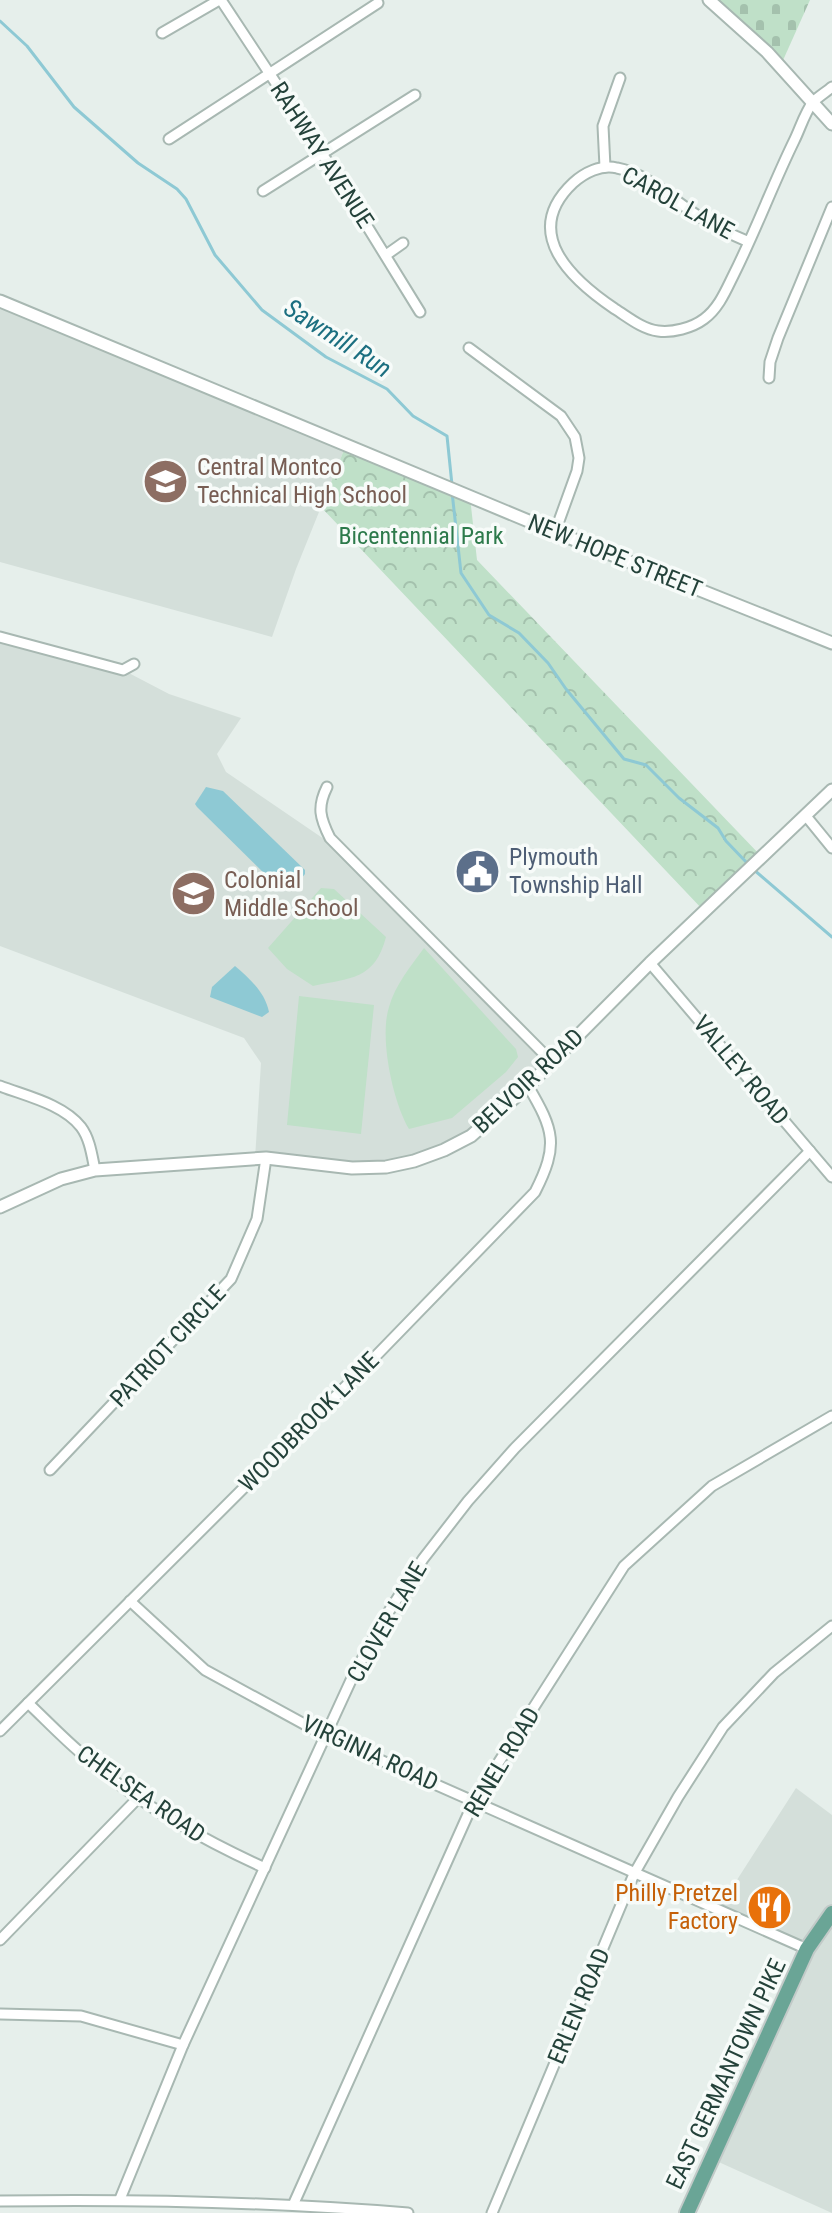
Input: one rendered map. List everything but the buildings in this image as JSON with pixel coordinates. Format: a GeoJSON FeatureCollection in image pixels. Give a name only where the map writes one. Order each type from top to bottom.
{"type":"FeatureCollection","features":[{"type":"Feature","properties":{"kind":"main road","name":"EAST GERMANTOWN PIKE"},"geometry":{"type":"LineString","coordinates":[[687,2213],[807,1949],[832,1913]]}},
{"type":"Feature","properties":{"kind":"street"},"geometry":{"type":"LineString","coordinates":[[162,33],[220,0]]}},
{"type":"Feature","properties":{"kind":"street","name":"RAHWAY AVENUE"},"geometry":{"type":"LineString","coordinates":[[220,0],[322,153],[420,312]]}},
{"type":"Feature","properties":{"kind":"street"},"geometry":{"type":"LineString","coordinates":[[709,0],[767,52],[832,124]]}},
{"type":"Feature","properties":{"kind":"street"},"geometry":{"type":"LineString","coordinates":[[169,139],[378,3]]}},
{"type":"Feature","properties":{"kind":"street"},"geometry":{"type":"LineString","coordinates":[[605,167],[603,126],[620,78]]}},
{"type":"Feature","properties":{"kind":"street","name":"CAROL LANE"},"geometry":{"type":"LineString","coordinates":[[749,242],[701,218],[637,175],[614,167],[581,175],[560,198],[552,226],[555,248],[570,273],[607,303],[647,329],[680,329],[705,319],[723,296],[749,242],[813,102],[832,87]]}},
{"type":"Feature","properties":{"kind":"street"},"geometry":{"type":"LineString","coordinates":[[263,191],[415,95]]}},
{"type":"Feature","properties":{"kind":"street"},"geometry":{"type":"LineString","coordinates":[[769,378],[770,362],[778,338],[832,207]]}},
{"type":"Feature","properties":{"kind":"street"},"geometry":{"type":"LineString","coordinates":[[386,255],[403,243]]}},
{"type":"Feature","properties":{"kind":"street","name":"NEW HOPE STREET"},"geometry":{"type":"LineString","coordinates":[[0,301],[462,494],[832,643]]}},
{"type":"Feature","properties":{"kind":"street"},"geometry":{"type":"LineString","coordinates":[[469,348],[561,416],[575,437],[579,458],[577,471],[555,532]]}},
{"type":"Feature","properties":{"kind":"street"},"geometry":{"type":"LineString","coordinates":[[0,637],[123,670],[134,664]]}},
{"type":"Feature","properties":{"kind":"street"},"geometry":{"type":"LineString","coordinates":[[327,787],[320,801],[320,813],[330,838],[551,1061]]}},
{"type":"Feature","properties":{"kind":"street","name":"BELVOIR ROAD"},"geometry":{"type":"LineString","coordinates":[[0,1207],[61,1179],[95,1170],[266,1158],[352,1168],[386,1167],[444,1150],[471,1136],[528,1086],[650,963],[832,790]]}},
{"type":"Feature","properties":{"kind":"street"},"geometry":{"type":"LineString","coordinates":[[806,816],[832,848]]}},
{"type":"Feature","properties":{"kind":"street","name":"VALLEY ROAD"},"geometry":{"type":"LineString","coordinates":[[650,963],[832,1177]]}},
{"type":"Feature","properties":{"kind":"street"},"geometry":{"type":"LineString","coordinates":[[0,1086],[68,1116],[81,1127],[95,1170]]}},
{"type":"Feature","properties":{"kind":"street","name":"WOODBROOK LANE"},"geometry":{"type":"LineString","coordinates":[[0,1731],[371,1361],[535,1192],[549,1164],[552,1147],[544,1114],[528,1086]]}},
{"type":"Feature","properties":{"kind":"street","name":"CLOVER LANE"},"geometry":{"type":"LineString","coordinates":[[120,2199],[183,2045],[352,1678],[382,1622],[423,1559],[515,1448],[810,1151]]}},
{"type":"Feature","properties":{"kind":"street","name":"PATRIOT CIRCLE"},"geometry":{"type":"LineString","coordinates":[[50,1470],[231,1279],[257,1219],[266,1158]]}},
{"type":"Feature","properties":{"kind":"street","name":"RENEL ROAD"},"geometry":{"type":"LineString","coordinates":[[294,2203],[474,1801],[624,1566],[712,1486],[832,1416]]}},
{"type":"Feature","properties":{"kind":"street","name":"VIRGINIA ROAD"},"geometry":{"type":"LineString","coordinates":[[130,1601],[205,1670],[326,1736],[807,1949]]}},
{"type":"Feature","properties":{"kind":"street","name":"ERLEN ROAD"},"geometry":{"type":"LineString","coordinates":[[492,2213],[634,1874],[678,1797],[723,1727],[774,1673],[832,1626]]}},
{"type":"Feature","properties":{"kind":"street","name":"CHELSEA ROAD"},"geometry":{"type":"LineString","coordinates":[[28,1703],[83,1756],[139,1797],[203,1839],[265,1868]]}},
{"type":"Feature","properties":{"kind":"street"},"geometry":{"type":"LineString","coordinates":[[0,1940],[139,1797]]}},
{"type":"Feature","properties":{"kind":"street"},"geometry":{"type":"LineString","coordinates":[[0,2014],[81,2016],[183,2045]]}},
{"type":"Feature","properties":{"kind":"street"},"geometry":{"type":"LineString","coordinates":[[0,2201],[120,2199],[294,2203],[408,2213]]}},
{"type":"Feature","properties":{"kind":"shaded area","name":"Central Montco Technical High School"},"geometry":{"type":"Polygon","coordinates":[[[0,301],[346,445],[272,637],[0,562],[0,301]]]}},
{"type":"Feature","properties":{"kind":"shaded area","name":"Colonial Middle School"},"geometry":{"type":"Polygon","coordinates":[[[0,637],[123,670],[169,694],[241,718],[217,754],[226,772],[343,852],[551,1061],[471,1136],[386,1167],[255,1159],[261,1063],[244,1038],[0,946],[0,637]]]}},
{"type":"Feature","properties":{"kind":"shaded area"},"geometry":{"type":"Polygon","coordinates":[[[796,1788],[832,1815],[832,2213],[712,2159],[807,1950],[717,1911],[796,1788]]]}},
{"type":"Feature","properties":{"kind":"green space"},"geometry":{"type":"Polygon","coordinates":[[[709,0],[810,0],[780,67],[709,0]]]}},
{"type":"Feature","properties":{"kind":"green space","name":"Bicentennial Park"},"geometry":{"type":"Polygon","coordinates":[[[346,445],[470,497],[477,560],[761,856],[704,911],[321,507],[346,445]]]}},
{"type":"Feature","properties":{"kind":"green space"},"geometry":{"type":"Polygon","coordinates":[[[321,888],[334,889],[386,937],[375,962],[368,969],[359,975],[313,986],[287,969],[268,948],[321,888]]]}},
{"type":"Feature","properties":{"kind":"green space"},"geometry":{"type":"Polygon","coordinates":[[[424,948],[516,1049],[518,1057],[506,1072],[452,1118],[409,1129],[389,1070],[386,1020],[395,991],[424,948]]]}},
{"type":"Feature","properties":{"kind":"green space"},"geometry":{"type":"Polygon","coordinates":[[[299,996],[374,1005],[361,1134],[287,1125],[299,996]]]}},
{"type":"Feature","properties":{"kind":"water"},"geometry":{"type":"Polygon","coordinates":[[[206,787],[223,791],[305,870],[293,889],[278,887],[197,807],[195,804],[206,787]]]}},
{"type":"Feature","properties":{"kind":"water"},"geometry":{"type":"Polygon","coordinates":[[[235,966],[264,998],[269,1012],[262,1017],[210,997],[212,987],[235,966]]]}},
{"type":"Feature","properties":{"kind":"waterway","name":"Sawmill Run"},"geometry":{"type":"LineString","coordinates":[[0,21],[27,46],[74,107],[138,163],[177,189],[186,199],[215,255],[262,310],[326,357],[387,389],[413,416],[447,436],[452,485]]}},
{"type":"Feature","properties":{"kind":"waterway","name":"Sawmill Run"},"geometry":{"type":"LineString","coordinates":[[452,492],[461,573],[489,615],[519,633],[548,663],[624,759],[646,765],[679,798],[718,828],[748,864]]}},
{"type":"Feature","properties":{"kind":"waterway","name":"Sawmill Run"},"geometry":{"type":"LineString","coordinates":[[753,869],[832,937]]}},
{"type":"Feature","properties":{"kind":"place","name":"Central Montco Technical High School"},"geometry":{"type":"Point","coordinates":[166,481]}},
{"type":"Feature","properties":{"kind":"place","name":"Plymouth Township Hall"},"geometry":{"type":"Point","coordinates":[478,871]}},
{"type":"Feature","properties":{"kind":"place","name":"Colonial Middle School"},"geometry":{"type":"Point","coordinates":[193,894]}},
{"type":"Feature","properties":{"kind":"place","name":"Philly Pretzel Factory"},"geometry":{"type":"Point","coordinates":[769,1907]}}]}
